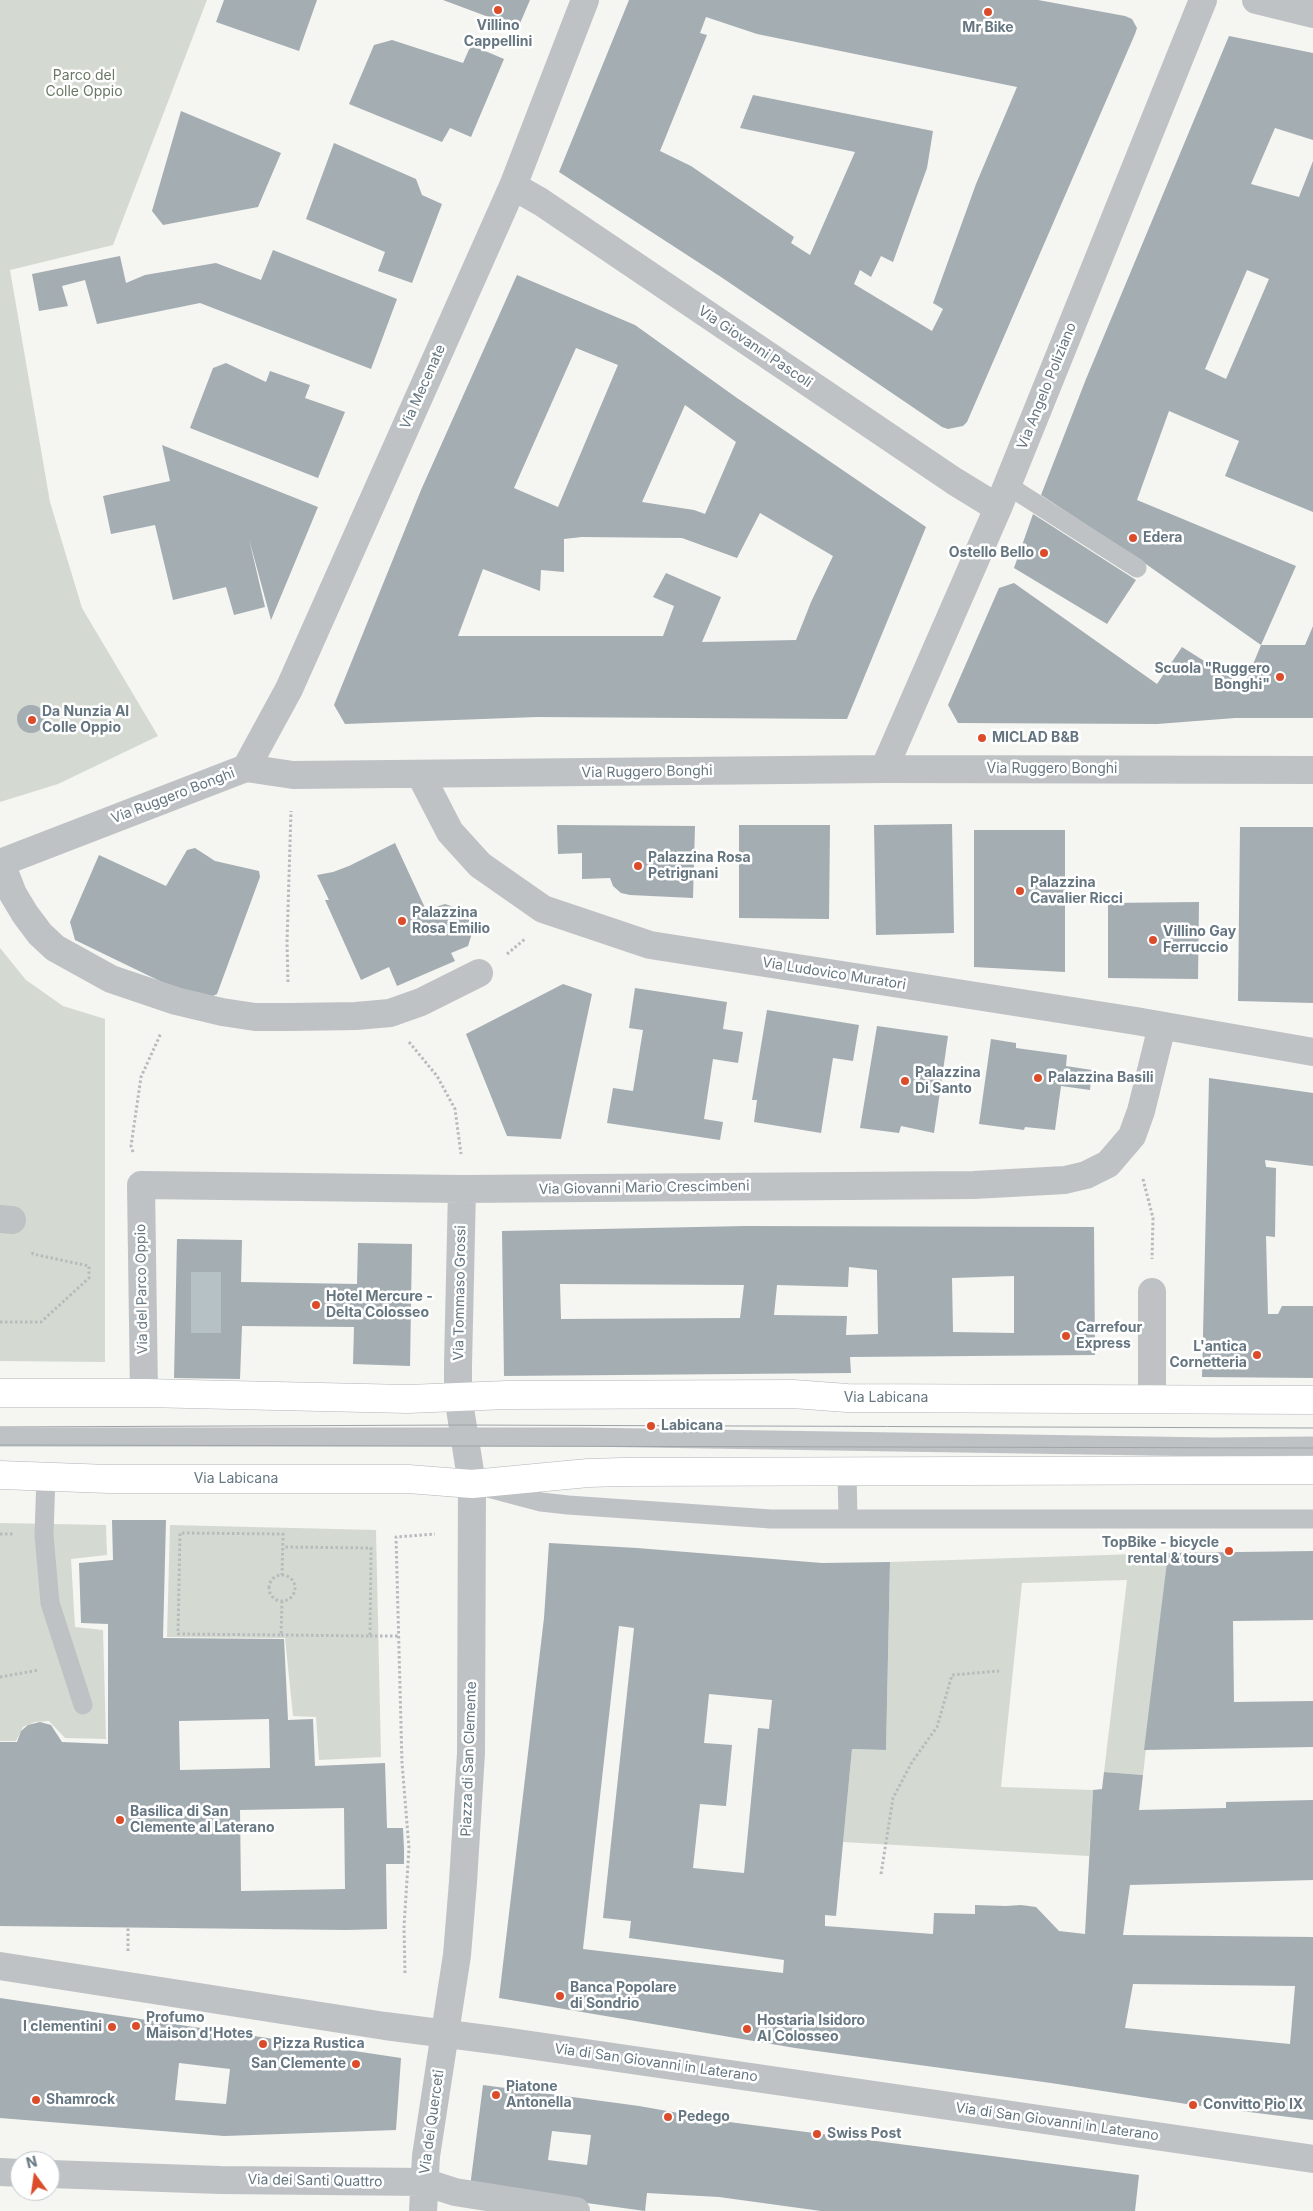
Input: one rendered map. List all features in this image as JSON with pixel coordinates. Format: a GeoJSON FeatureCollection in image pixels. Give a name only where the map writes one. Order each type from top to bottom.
{"type":"FeatureCollection","features":[{"type":"Feature","properties":{"kind":"main road","name":"Via Labicana"},"geometry":{"type":"LineString","coordinates":[[0,1393],[144,1393],[408,1399],[458,1396],[793,1394],[847,1398],[1313,1400]]}},
{"type":"Feature","properties":{"kind":"main road","name":"Via Labicana"},"geometry":{"type":"LineString","coordinates":[[0,1475],[109,1479],[408,1479],[472,1484],[588,1473],[1313,1470]]}},
{"type":"Feature","properties":{"kind":"street","name":"Via Mecenate"},"geometry":{"type":"LineString","coordinates":[[246,768],[289,689],[513,186],[585,0]]}},
{"type":"Feature","properties":{"kind":"street","name":"Via Angelo Poliziano"},"geometry":{"type":"LineString","coordinates":[[884,769],[1002,496],[1203,0]]}},
{"type":"Feature","properties":{"kind":"street"},"geometry":{"type":"LineString","coordinates":[[1256,0],[1313,14]]}},
{"type":"Feature","properties":{"kind":"street","name":"Via Giovanni Pascoli"},"geometry":{"type":"LineString","coordinates":[[513,186],[541,202],[946,475],[1002,496]]}},
{"type":"Feature","properties":{"kind":"street","name":"Via Ruggero Bonghi"},"geometry":{"type":"LineString","coordinates":[[1,863],[246,768],[293,775],[884,769],[1313,770]]}},
{"type":"Feature","properties":{"kind":"street","name":"Via Ludovico Muratori"},"geometry":{"type":"LineString","coordinates":[[420,774],[450,832],[480,865],[543,909],[650,945],[1162,1026],[1313,1052]]}},
{"type":"Feature","properties":{"kind":"street"},"geometry":{"type":"LineString","coordinates":[[1,863],[13,894],[25,914],[40,934],[56,948],[111,979],[168,998],[222,1012],[255,1017],[390,1014],[429,999],[479,972]]}},
{"type":"Feature","properties":{"kind":"street","name":"Via Giovanni Mario Crescimbeni"},"geometry":{"type":"LineString","coordinates":[[141,1186],[462,1189],[974,1184],[1065,1180],[1086,1175],[1108,1164],[1132,1136],[1141,1111],[1162,1026]]}},
{"type":"Feature","properties":{"kind":"street","name":"Via del Parco Oppio"},"geometry":{"type":"LineString","coordinates":[[141,1186],[144,1393]]}},
{"type":"Feature","properties":{"kind":"street","name":"Via Tommaso Grossi"},"geometry":{"type":"LineString","coordinates":[[458,1396],[462,1189]]}},
{"type":"Feature","properties":{"kind":"street"},"geometry":{"type":"LineString","coordinates":[[1152,1292],[1152,1399]]}},
{"type":"Feature","properties":{"kind":"street"},"geometry":{"type":"LineString","coordinates":[[458,1396],[472,1484]]}},
{"type":"Feature","properties":{"kind":"street","name":"Piazza di San Clemente"},"geometry":{"type":"LineString","coordinates":[[445,2034],[457,1955],[471,1753],[472,1484]]}},
{"type":"Feature","properties":{"kind":"street","name":"Via di San Giovanni in Laterano"},"geometry":{"type":"LineString","coordinates":[[0,1966],[445,2034],[1313,2159]]}},
{"type":"Feature","properties":{"kind":"street","name":"Via dei Querceti"},"geometry":{"type":"LineString","coordinates":[[423,2211],[426,2156],[445,2034]]}},
{"type":"Feature","properties":{"kind":"street","name":"Via dei Santi Quattro"},"geometry":{"type":"LineString","coordinates":[[60,2174],[229,2180],[424,2182],[455,2192],[576,2211]]}},
{"type":"Feature","properties":{"kind":"lane"},"geometry":{"type":"LineString","coordinates":[[1002,496],[1137,568]]}},
{"type":"Feature","properties":{"kind":"lane"},"geometry":{"type":"LineString","coordinates":[[0,1437],[465,1441],[642,1437],[1213,1447],[1313,1446]]}},
{"type":"Feature","properties":{"kind":"lane"},"geometry":{"type":"LineString","coordinates":[[465,1441],[522,1445]]}},
{"type":"Feature","properties":{"kind":"lane"},"geometry":{"type":"LineString","coordinates":[[847,1472],[848,1519]]}},
{"type":"Feature","properties":{"kind":"lane"},"geometry":{"type":"LineString","coordinates":[[46,1476],[44,1535],[50,1603],[83,1705]]}},
{"type":"Feature","properties":{"kind":"lane","name":"Via Labicana"},"geometry":{"type":"LineString","coordinates":[[472,1484],[541,1502],[771,1519],[1313,1519]]}},
{"type":"Feature","properties":{"kind":"path"},"geometry":{"type":"LineString","coordinates":[[288,983],[288,881],[293,775]]}},
{"type":"Feature","properties":{"kind":"path"},"geometry":{"type":"LineString","coordinates":[[512,950],[529,936]]}},
{"type":"Feature","properties":{"kind":"path"},"geometry":{"type":"LineString","coordinates":[[408,1040],[437,1076],[455,1109],[460,1146]]}},
{"type":"Feature","properties":{"kind":"path"},"geometry":{"type":"LineString","coordinates":[[131,1146],[141,1077],[152,1051]]}},
{"type":"Feature","properties":{"kind":"path"},"geometry":{"type":"LineString","coordinates":[[1152,1250],[1153,1218]]}},
{"type":"Feature","properties":{"kind":"path"},"geometry":{"type":"LineString","coordinates":[[0,1322],[41,1322],[89,1278],[89,1266],[33,1254],[6,1220]]}},
{"type":"Feature","properties":{"kind":"path"},"geometry":{"type":"LineString","coordinates":[[282,1575],[283,1534],[180,1533],[178,1634],[398,1636]]}},
{"type":"Feature","properties":{"kind":"path"},"geometry":{"type":"LineString","coordinates":[[405,1973],[404,1927],[409,1848],[402,1763],[396,1537],[435,1534]]}},
{"type":"Feature","properties":{"kind":"path"},"geometry":{"type":"LineString","coordinates":[[283,1547],[371,1548],[370,1636]]}},
{"type":"Feature","properties":{"kind":"path"},"geometry":{"type":"LineString","coordinates":[[282,1575],[293,1581],[295,1588],[293,1595],[282,1601],[276,1599],[271,1594],[269,1588],[274,1577],[282,1575]]}},
{"type":"Feature","properties":{"kind":"path"},"geometry":{"type":"LineString","coordinates":[[281,1635],[282,1601]]}},
{"type":"Feature","properties":{"kind":"path"},"geometry":{"type":"LineString","coordinates":[[0,1677],[70,1665]]}},
{"type":"Feature","properties":{"kind":"path"},"geometry":{"type":"LineString","coordinates":[[881,1874],[893,1798],[912,1762],[937,1727],[952,1675],[999,1671]]}},
{"type":"Feature","properties":{"kind":"green space","name":"Parco del Colle Oppio"},"geometry":{"type":"Polygon","coordinates":[[[0,0],[207,0],[113,245],[10,270],[50,502],[82,608],[158,736],[58,784],[0,802],[0,0]]]}},
{"type":"Feature","properties":{"kind":"green space"},"geometry":{"type":"Polygon","coordinates":[[[0,948],[26,980],[63,1006],[105,1019],[105,1362],[0,1361],[0,948]]]}},
{"type":"Feature","properties":{"kind":"green space"},"geometry":{"type":"Polygon","coordinates":[[[0,1523],[106,1525],[107,1555],[71,1559],[75,1627],[103,1630],[106,1739],[65,1738],[49,1721],[35,1722],[23,1727],[16,1741],[0,1741],[0,1523]]]}},
{"type":"Feature","properties":{"kind":"green space"},"geometry":{"type":"Polygon","coordinates":[[[170,1525],[376,1530],[381,1757],[319,1760],[316,1717],[293,1716],[285,1638],[167,1637],[170,1525]]]}},
{"type":"Feature","properties":{"kind":"green space"},"geometry":{"type":"Polygon","coordinates":[[[1168,1553],[1143,1775],[1104,1772],[1127,1580],[1022,1583],[1001,1787],[1093,1790],[1089,1856],[843,1842],[852,1749],[886,1750],[890,1562],[1168,1553]]]}},
{"type":"Feature","properties":{"kind":"shaded area"},"geometry":{"type":"Polygon","coordinates":[[[191,1272],[221,1272],[221,1333],[191,1333],[191,1272]]]}},
{"type":"Feature","properties":{"kind":"building"},"geometry":{"type":"Polygon","coordinates":[[[224,0],[317,0],[299,51],[216,22],[224,0]]]}},
{"type":"Feature","properties":{"kind":"building","name":"Villino Cappellini"},"geometry":{"type":"Polygon","coordinates":[[[443,0],[530,0],[518,28],[443,0]]]}},
{"type":"Feature","properties":{"kind":"building"},"geometry":{"type":"Polygon","coordinates":[[[629,0],[1038,0],[1125,16],[1132,19],[1137,28],[967,422],[963,426],[948,429],[942,427],[721,277],[559,172],[629,0]],[[706,17],[700,33],[707,35],[660,151],[691,166],[794,237],[791,243],[810,255],[855,152],[740,128],[753,95],[933,131],[927,168],[893,262],[881,256],[871,277],[860,270],[854,284],[932,331],[943,309],[933,303],[976,184],[1017,87],[757,34],[706,17]]]}},
{"type":"Feature","properties":{"kind":"building"},"geometry":{"type":"Polygon","coordinates":[[[1229,36],[1313,53],[1313,140],[1275,128],[1251,184],[1299,197],[1313,161],[1313,512],[1225,476],[1239,441],[1169,411],[1137,500],[1296,566],[1261,645],[1143,562],[1041,495],[1086,379],[1229,36]],[[1247,270],[1205,369],[1226,379],[1269,279],[1247,270]]]}},
{"type":"Feature","properties":{"kind":"building"},"geometry":{"type":"Polygon","coordinates":[[[392,40],[463,63],[471,45],[504,59],[471,137],[450,128],[442,142],[349,104],[374,45],[392,40]]]}},
{"type":"Feature","properties":{"kind":"building"},"geometry":{"type":"Polygon","coordinates":[[[181,111],[281,153],[258,207],[163,225],[152,211],[181,111]]]}},
{"type":"Feature","properties":{"kind":"building"},"geometry":{"type":"Polygon","coordinates":[[[334,143],[416,179],[422,195],[442,204],[412,283],[378,271],[385,252],[306,219],[334,143]]]}},
{"type":"Feature","properties":{"kind":"building"},"geometry":{"type":"Polygon","coordinates":[[[273,250],[397,299],[371,369],[200,303],[97,324],[85,280],[62,286],[68,306],[39,311],[32,274],[120,256],[126,283],[145,275],[216,263],[261,280],[273,250]]]}},
{"type":"Feature","properties":{"kind":"building"},"geometry":{"type":"Polygon","coordinates":[[[517,275],[635,325],[737,398],[926,527],[847,719],[537,717],[345,724],[334,705],[421,490],[517,275]],[[576,348],[514,488],[558,507],[618,365],[576,348]],[[685,405],[642,502],[694,510],[705,514],[736,442],[685,405]],[[760,513],[737,558],[682,538],[582,537],[564,539],[564,572],[541,570],[540,591],[483,569],[458,636],[663,636],[674,606],[653,597],[666,573],[721,597],[702,642],[796,640],[811,602],[833,556],[760,513]]]}},
{"type":"Feature","properties":{"kind":"building"},"geometry":{"type":"Polygon","coordinates":[[[226,363],[266,382],[270,371],[310,385],[305,398],[345,412],[318,478],[190,428],[213,368],[226,363]]]}},
{"type":"Feature","properties":{"kind":"building"},"geometry":{"type":"Polygon","coordinates":[[[162,445],[318,507],[271,620],[249,539],[265,607],[234,615],[226,587],[173,600],[155,525],[111,534],[103,496],[170,481],[162,445]]]}},
{"type":"Feature","properties":{"kind":"building"},"geometry":{"type":"Polygon","coordinates":[[[1033,514],[1136,580],[1107,624],[1014,568],[1033,514]]]}},
{"type":"Feature","properties":{"kind":"building"},"geometry":{"type":"Polygon","coordinates":[[[1014,583],[1157,684],[1182,647],[1244,686],[1261,645],[1305,645],[1313,626],[1313,718],[1235,718],[1157,724],[958,723],[948,705],[999,588],[1014,583]]]}},
{"type":"Feature","properties":{"kind":"building"},"geometry":{"type":"Polygon","coordinates":[[[31,705],[41,709],[45,719],[41,729],[31,733],[21,729],[17,719],[21,709],[31,705]]]}},
{"type":"Feature","properties":{"kind":"building"},"geometry":{"type":"Polygon","coordinates":[[[952,824],[954,933],[876,935],[874,825],[952,824]]]}},
{"type":"Feature","properties":{"kind":"building","name":"Palazzina Rosa Petrignani"},"geometry":{"type":"Polygon","coordinates":[[[557,825],[695,826],[693,898],[630,895],[621,893],[613,886],[610,878],[582,879],[582,853],[558,854],[557,825]]]}},
{"type":"Feature","properties":{"kind":"building"},"geometry":{"type":"Polygon","coordinates":[[[739,825],[830,825],[829,919],[739,918],[739,825]]]}},
{"type":"Feature","properties":{"kind":"building"},"geometry":{"type":"Polygon","coordinates":[[[1240,827],[1313,827],[1313,1003],[1238,1001],[1240,827]]]}},
{"type":"Feature","properties":{"kind":"building","name":"Palazzina Cavalier Ricci"},"geometry":{"type":"Polygon","coordinates":[[[974,830],[1065,830],[1065,972],[974,967],[974,830]]]}},
{"type":"Feature","properties":{"kind":"building","name":"Palazzina Rosa Emilio"},"geometry":{"type":"Polygon","coordinates":[[[395,843],[426,910],[445,904],[457,908],[466,913],[473,930],[468,946],[451,953],[455,961],[397,986],[389,967],[361,980],[325,900],[329,900],[317,875],[349,866],[395,843]]]}},
{"type":"Feature","properties":{"kind":"building"},"geometry":{"type":"Polygon","coordinates":[[[195,848],[215,861],[259,871],[260,877],[217,994],[209,998],[197,999],[75,940],[70,922],[99,855],[166,886],[187,850],[195,848]]]}},
{"type":"Feature","properties":{"kind":"building","name":"Villino Gay Ferruccio"},"geometry":{"type":"Polygon","coordinates":[[[1199,902],[1198,979],[1108,978],[1108,903],[1199,902]]]}},
{"type":"Feature","properties":{"kind":"building"},"geometry":{"type":"Polygon","coordinates":[[[563,984],[592,994],[561,1139],[507,1136],[466,1034],[563,984]]]}},
{"type":"Feature","properties":{"kind":"building"},"geometry":{"type":"Polygon","coordinates":[[[635,988],[727,1002],[723,1029],[743,1032],[738,1063],[713,1059],[704,1119],[723,1122],[720,1140],[607,1123],[613,1088],[633,1091],[643,1030],[629,1028],[635,988]]]}},
{"type":"Feature","properties":{"kind":"building"},"geometry":{"type":"Polygon","coordinates":[[[767,1010],[859,1025],[853,1061],[833,1058],[821,1133],[754,1122],[757,1100],[752,1100],[767,1010]]]}},
{"type":"Feature","properties":{"kind":"building","name":"Palazzina Di Santo"},"geometry":{"type":"Polygon","coordinates":[[[877,1026],[948,1036],[934,1133],[901,1126],[899,1133],[860,1128],[877,1026]]]}},
{"type":"Feature","properties":{"kind":"building","name":"Palazzina Basili"},"geometry":{"type":"Polygon","coordinates":[[[991,1039],[1016,1043],[1016,1048],[1067,1055],[1066,1066],[1092,1070],[1090,1090],[1061,1086],[1055,1130],[1025,1127],[1024,1130],[979,1124],[991,1039]]]}},
{"type":"Feature","properties":{"kind":"building"},"geometry":{"type":"Polygon","coordinates":[[[1209,1078],[1313,1093],[1313,1166],[1265,1160],[1266,1167],[1276,1168],[1275,1237],[1266,1236],[1268,1314],[1278,1314],[1282,1306],[1313,1306],[1313,1378],[1202,1377],[1209,1078]]]}},
{"type":"Feature","properties":{"kind":"building"},"geometry":{"type":"Polygon","coordinates":[[[746,1226],[1094,1227],[1095,1355],[850,1357],[851,1373],[504,1376],[502,1231],[746,1226]],[[849,1267],[848,1287],[777,1285],[774,1315],[847,1316],[846,1335],[878,1334],[877,1270],[849,1267]],[[1014,1276],[952,1278],[953,1332],[1014,1333],[1014,1276]],[[560,1284],[561,1319],[740,1318],[744,1285],[560,1284]]]}},
{"type":"Feature","properties":{"kind":"building","name":"Hotel Mercure - Delta Colosseo"},"geometry":{"type":"Polygon","coordinates":[[[177,1239],[242,1240],[241,1282],[357,1284],[358,1243],[412,1244],[410,1366],[353,1364],[354,1327],[242,1326],[240,1379],[174,1378],[177,1239]],[[191,1272],[191,1333],[221,1333],[221,1272],[191,1272]]]}},
{"type":"Feature","properties":{"kind":"building","name":"Basilica di San Clemente al Laterano"},"geometry":{"type":"Polygon","coordinates":[[[112,1520],[166,1520],[163,1638],[284,1639],[288,1720],[313,1719],[315,1766],[385,1763],[387,1828],[403,1828],[404,1849],[404,1864],[386,1864],[387,1929],[0,1926],[0,1742],[17,1742],[21,1731],[28,1725],[40,1722],[51,1725],[62,1742],[108,1744],[108,1624],[81,1623],[79,1563],[113,1560],[112,1520]],[[269,1719],[179,1721],[180,1770],[270,1768],[269,1719]],[[344,1808],[240,1810],[241,1891],[345,1889],[344,1808]]]}},
{"type":"Feature","properties":{"kind":"building"},"geometry":{"type":"Polygon","coordinates":[[[549,1543],[822,1563],[890,1562],[886,1750],[852,1749],[836,1916],[825,1915],[825,1926],[933,1934],[934,1913],[975,1914],[975,1905],[1021,1905],[1036,1907],[1059,1931],[1085,1934],[1093,1790],[1102,1789],[1104,1772],[1143,1775],[1139,1810],[1226,1808],[1226,1802],[1313,1800],[1313,1880],[1130,1885],[1123,1935],[1313,1937],[1313,2120],[1193,2105],[1051,2083],[795,2048],[499,1998],[544,1618],[549,1543]],[[619,1626],[583,1949],[783,1973],[784,1960],[629,1938],[631,1921],[603,1918],[634,1628],[619,1626]],[[709,1694],[704,1743],[732,1745],[726,1806],[700,1804],[693,1868],[744,1873],[758,1728],[769,1729],[772,1700],[709,1694]],[[1133,1984],[1125,2028],[1290,2044],[1295,1986],[1133,1984]]]}},
{"type":"Feature","properties":{"kind":"building"},"geometry":{"type":"Polygon","coordinates":[[[1313,1551],[1313,1620],[1233,1621],[1234,1702],[1313,1701],[1313,1747],[1144,1750],[1168,1553],[1313,1551]]]}},
{"type":"Feature","properties":{"kind":"building"},"geometry":{"type":"Polygon","coordinates":[[[0,1998],[401,2058],[396,2130],[224,2136],[0,2118],[0,1998]],[[179,2063],[175,2100],[226,2104],[230,2069],[179,2063]]]}},
{"type":"Feature","properties":{"kind":"building"},"geometry":{"type":"Polygon","coordinates":[[[483,2085],[639,2106],[729,2122],[1139,2175],[1135,2211],[821,2211],[719,2197],[647,2193],[645,2211],[470,2187],[483,2085]],[[552,2131],[548,2160],[587,2165],[591,2135],[552,2131]]]}},
{"type":"Feature","properties":{"kind":"tram line"},"geometry":{"type":"LineString","coordinates":[[0,1427],[462,1425],[1313,1428]]}},
{"type":"Feature","properties":{"kind":"tram line"},"geometry":{"type":"LineString","coordinates":[[0,1445],[1313,1448]]}},
{"type":"Feature","properties":{"kind":"place","name":"Villino Cappellini"},"geometry":{"type":"Point","coordinates":[498,10]}},
{"type":"Feature","properties":{"kind":"place","name":"Mr Bike"},"geometry":{"type":"Point","coordinates":[988,12]}},
{"type":"Feature","properties":{"kind":"place","name":"Edera"},"geometry":{"type":"Point","coordinates":[1133,538]}},
{"type":"Feature","properties":{"kind":"place","name":"Ostello Bello"},"geometry":{"type":"Point","coordinates":[1044,553]}},
{"type":"Feature","properties":{"kind":"place","name":"Scuola \"Ruggero Bonghi\""},"geometry":{"type":"Point","coordinates":[1280,677]}},
{"type":"Feature","properties":{"kind":"place","name":"Da Nunzia Al Colle Oppio"},"geometry":{"type":"Point","coordinates":[32,720]}},
{"type":"Feature","properties":{"kind":"place","name":"MICLAD B&B"},"geometry":{"type":"Point","coordinates":[982,738]}},
{"type":"Feature","properties":{"kind":"place","name":"Palazzina Rosa Petrignani"},"geometry":{"type":"Point","coordinates":[638,866]}},
{"type":"Feature","properties":{"kind":"place","name":"Palazzina Cavalier Ricci"},"geometry":{"type":"Point","coordinates":[1020,891]}},
{"type":"Feature","properties":{"kind":"place","name":"Palazzina Rosa Emilio"},"geometry":{"type":"Point","coordinates":[402,921]}},
{"type":"Feature","properties":{"kind":"place","name":"Villino Gay Ferruccio"},"geometry":{"type":"Point","coordinates":[1153,940]}},
{"type":"Feature","properties":{"kind":"place","name":"Palazzina Basili"},"geometry":{"type":"Point","coordinates":[1038,1078]}},
{"type":"Feature","properties":{"kind":"place","name":"Palazzina Di Santo"},"geometry":{"type":"Point","coordinates":[905,1081]}},
{"type":"Feature","properties":{"kind":"place","name":"Hotel Mercure - Delta Colosseo"},"geometry":{"type":"Point","coordinates":[316,1305]}},
{"type":"Feature","properties":{"kind":"place","name":"Carrefour Express"},"geometry":{"type":"Point","coordinates":[1066,1336]}},
{"type":"Feature","properties":{"kind":"place","name":"L'antica Cornetteria"},"geometry":{"type":"Point","coordinates":[1257,1355]}},
{"type":"Feature","properties":{"kind":"place","name":"Labicana"},"geometry":{"type":"Point","coordinates":[651,1426]}},
{"type":"Feature","properties":{"kind":"place","name":"TopBike - bicycle rental & tours"},"geometry":{"type":"Point","coordinates":[1229,1551]}},
{"type":"Feature","properties":{"kind":"place","name":"Basilica di San Clemente al Laterano"},"geometry":{"type":"Point","coordinates":[120,1820]}},
{"type":"Feature","properties":{"kind":"place","name":"Banca Popolare di Sondrio"},"geometry":{"type":"Point","coordinates":[560,1996]}},
{"type":"Feature","properties":{"kind":"place","name":"Profumo Maison d'Hotes"},"geometry":{"type":"Point","coordinates":[136,2026]}},
{"type":"Feature","properties":{"kind":"place","name":"I clementini"},"geometry":{"type":"Point","coordinates":[112,2027]}},
{"type":"Feature","properties":{"kind":"place","name":"Hostaria Isidoro Al Colosseo"},"geometry":{"type":"Point","coordinates":[747,2029]}},
{"type":"Feature","properties":{"kind":"place","name":"Pizza Rustica"},"geometry":{"type":"Point","coordinates":[263,2044]}},
{"type":"Feature","properties":{"kind":"place","name":"San Clemente"},"geometry":{"type":"Point","coordinates":[356,2064]}},
{"type":"Feature","properties":{"kind":"place","name":"Piatone Antonella"},"geometry":{"type":"Point","coordinates":[496,2095]}},
{"type":"Feature","properties":{"kind":"place","name":"Shamrock"},"geometry":{"type":"Point","coordinates":[36,2100]}},
{"type":"Feature","properties":{"kind":"place","name":"Convitto Pio IX"},"geometry":{"type":"Point","coordinates":[1193,2105]}},
{"type":"Feature","properties":{"kind":"place","name":"Pedego"},"geometry":{"type":"Point","coordinates":[668,2117]}},
{"type":"Feature","properties":{"kind":"place","name":"Swiss Post"},"geometry":{"type":"Point","coordinates":[817,2134]}}]}
